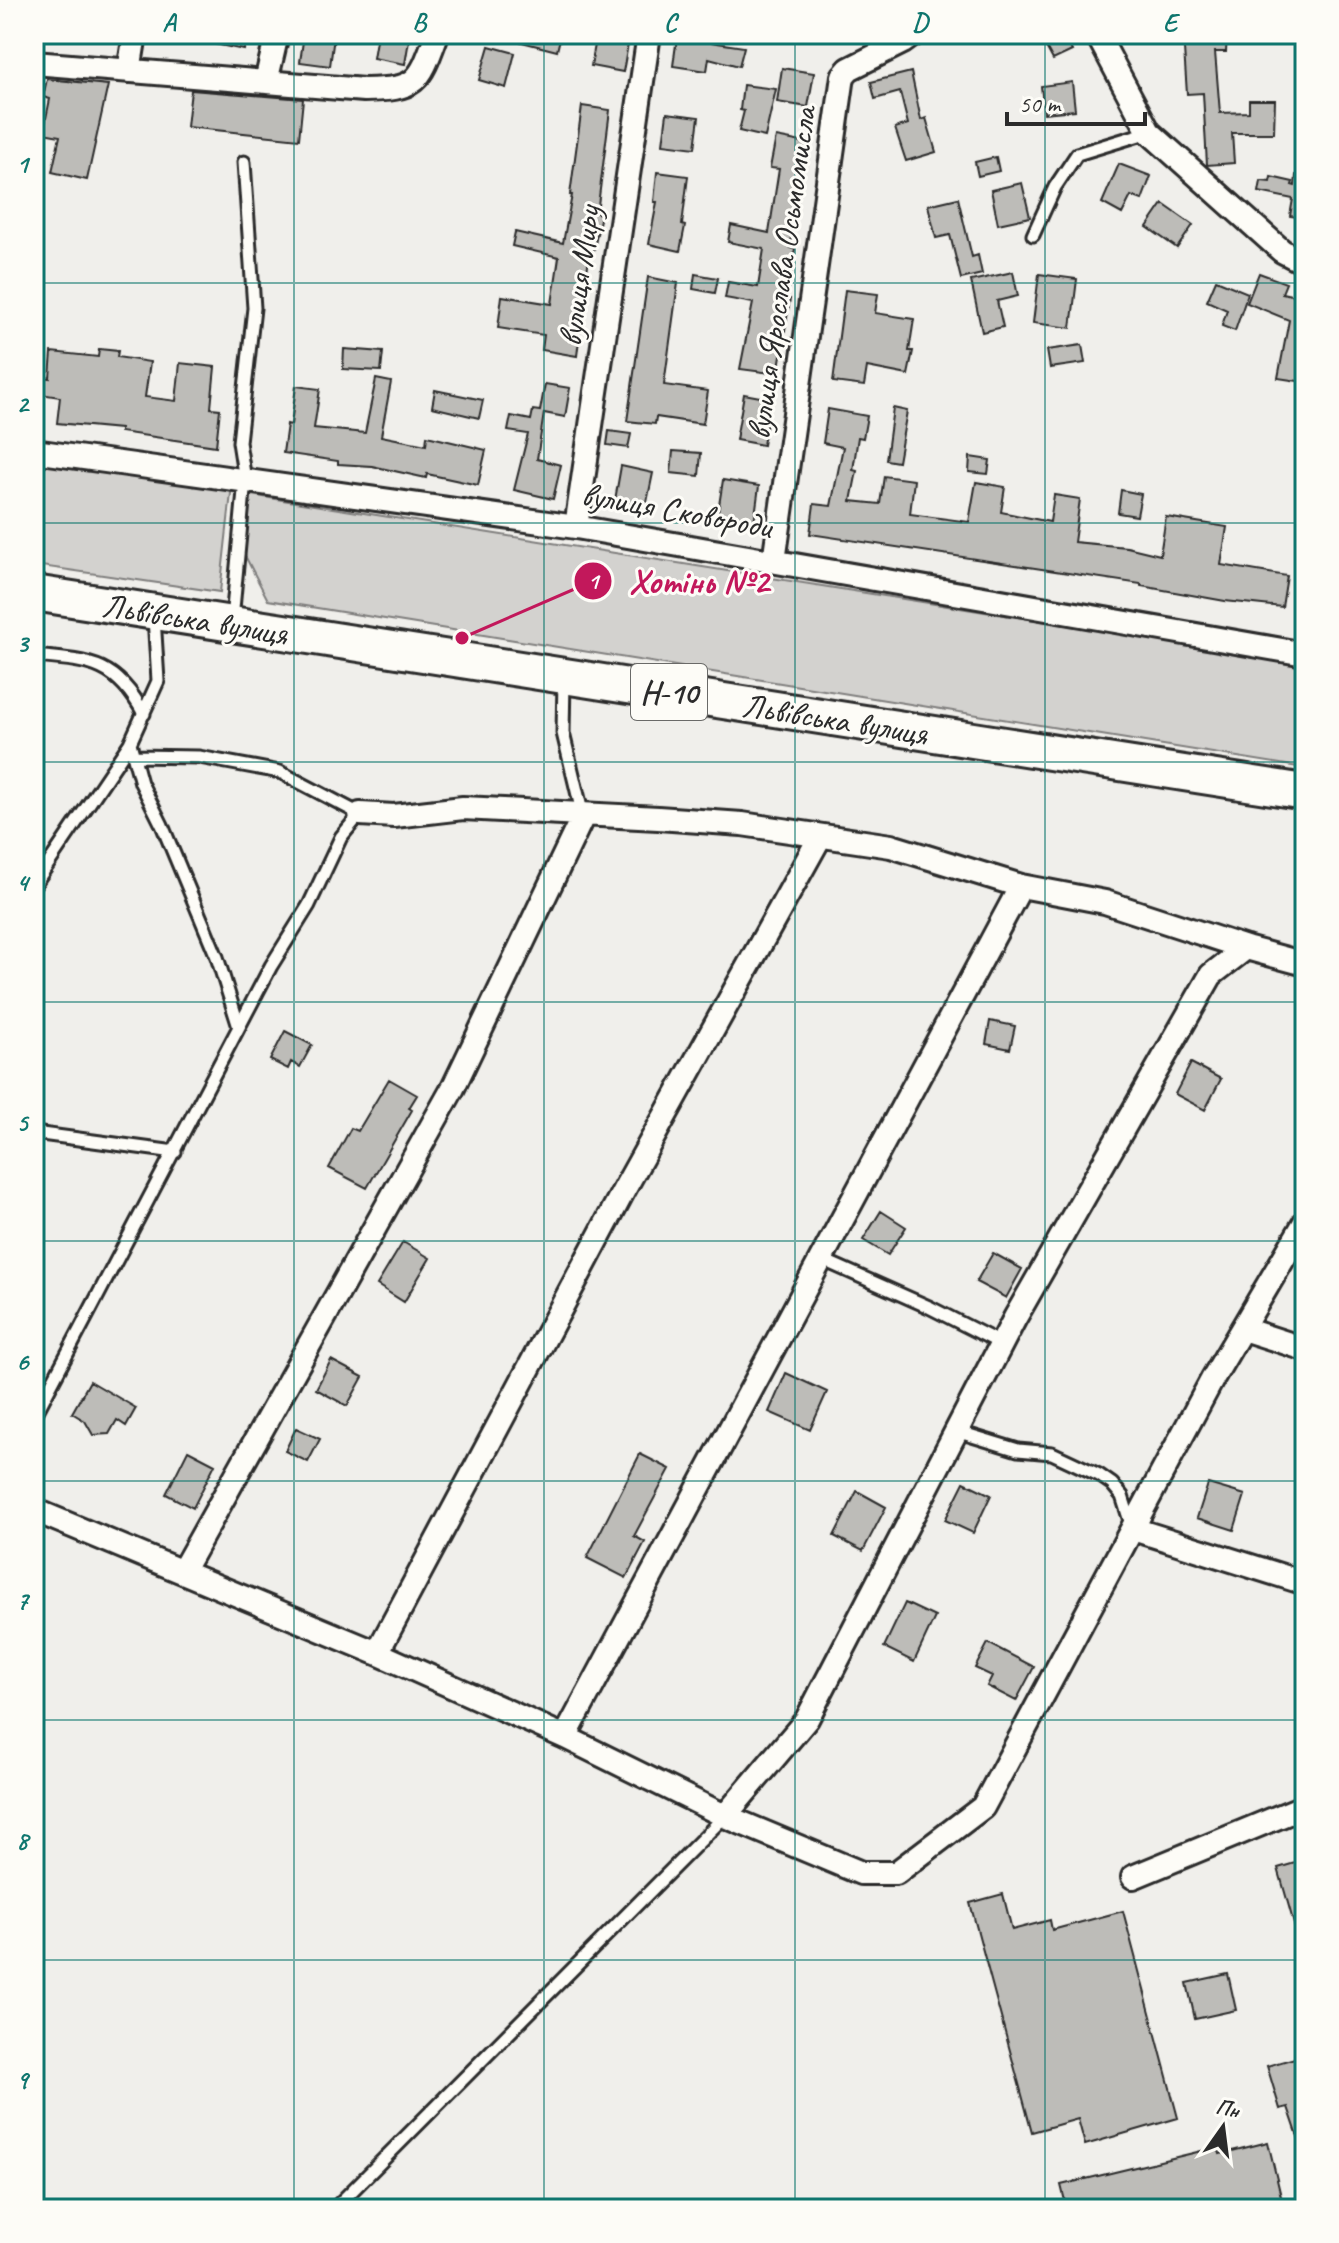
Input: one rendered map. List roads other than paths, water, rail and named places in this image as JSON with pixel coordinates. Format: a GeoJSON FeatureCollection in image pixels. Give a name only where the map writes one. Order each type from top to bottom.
{"type":"FeatureCollection","features":[{"type":"Feature","properties":{"kind":"main road","name":"Львівська вулиця"},"geometry":{"type":"LineString","coordinates":[[34,593],[1305,792]]}},
{"type":"Feature","properties":{"kind":"street"},"geometry":{"type":"LineString","coordinates":[[129,71],[135,34]]}},
{"type":"Feature","properties":{"kind":"street"},"geometry":{"type":"LineString","coordinates":[[266,82],[277,34]]}},
{"type":"Feature","properties":{"kind":"street"},"geometry":{"type":"LineString","coordinates":[[34,63],[396,90],[414,83],[425,69],[437,34]]}},
{"type":"Feature","properties":{"kind":"street","name":"вулиця Миру"},"geometry":{"type":"LineString","coordinates":[[576,527],[649,34]]}},
{"type":"Feature","properties":{"kind":"street","name":"вулиця Ярослава Осьмомисла"},"geometry":{"type":"LineString","coordinates":[[774,561],[843,76],[849,69],[914,34]]}},
{"type":"Feature","properties":{"kind":"street"},"geometry":{"type":"LineString","coordinates":[[1097,34],[1149,132],[1282,251],[1305,263]]}},
{"type":"Feature","properties":{"kind":"street","name":"вулиця Сковороди"},"geometry":{"type":"LineString","coordinates":[[34,451],[576,527],[1305,654]]}},
{"type":"Feature","properties":{"kind":"street"},"geometry":{"type":"LineString","coordinates":[[360,814],[394,816],[463,808],[742,824],[891,846],[1021,886],[1105,902],[1305,964]]}},
{"type":"Feature","properties":{"kind":"street"},"geometry":{"type":"LineString","coordinates":[[183,1570],[453,1088],[583,816]]}},
{"type":"Feature","properties":{"kind":"street"},"geometry":{"type":"LineString","coordinates":[[377,1653],[618,1201],[820,837]]}},
{"type":"Feature","properties":{"kind":"street"},"geometry":{"type":"LineString","coordinates":[[565,1737],[1021,886]]}},
{"type":"Feature","properties":{"kind":"street"},"geometry":{"type":"LineString","coordinates":[[725,1816],[807,1719],[1002,1344],[1211,975],[1246,948]]}},
{"type":"Feature","properties":{"kind":"street"},"geometry":{"type":"LineString","coordinates":[[34,1510],[377,1653],[565,1737],[725,1816],[861,1873],[896,1873],[983,1807],[1213,1378],[1305,1222]]}},
{"type":"Feature","properties":{"kind":"street"},"geometry":{"type":"LineString","coordinates":[[1243,1329],[1305,1349]]}},
{"type":"Feature","properties":{"kind":"street"},"geometry":{"type":"LineString","coordinates":[[1133,1529],[1305,1583]]}},
{"type":"Feature","properties":{"kind":"street"},"geometry":{"type":"LineString","coordinates":[[1133,1877],[1305,1806]]}},
{"type":"Feature","properties":{"kind":"lane"},"geometry":{"type":"LineString","coordinates":[[1033,235],[1055,187],[1077,154],[1149,132]]}},
{"type":"Feature","properties":{"kind":"lane"},"geometry":{"type":"LineString","coordinates":[[232,625],[245,480],[239,442],[254,308],[244,162]]}},
{"type":"Feature","properties":{"kind":"lane"},"geometry":{"type":"LineString","coordinates":[[34,885],[130,743],[144,714],[158,681],[154,612]]}},
{"type":"Feature","properties":{"kind":"lane"},"geometry":{"type":"LineString","coordinates":[[34,656],[97,665],[131,689],[144,714]]}},
{"type":"Feature","properties":{"kind":"lane"},"geometry":{"type":"LineString","coordinates":[[564,675],[563,733],[583,816]]}},
{"type":"Feature","properties":{"kind":"lane"},"geometry":{"type":"LineString","coordinates":[[130,743],[141,783],[162,825],[217,957],[239,1027]]}},
{"type":"Feature","properties":{"kind":"lane"},"geometry":{"type":"LineString","coordinates":[[34,1417],[271,966],[309,905],[341,837],[360,814],[280,772],[199,757],[134,756]]}},
{"type":"Feature","properties":{"kind":"lane"},"geometry":{"type":"LineString","coordinates":[[34,1133],[175,1152]]}},
{"type":"Feature","properties":{"kind":"lane"},"geometry":{"type":"LineString","coordinates":[[821,1259],[929,1307],[1002,1344]]}},
{"type":"Feature","properties":{"kind":"lane"},"geometry":{"type":"LineString","coordinates":[[956,1431],[1018,1450],[1052,1453],[1099,1475],[1122,1496],[1133,1529]]}},
{"type":"Feature","properties":{"kind":"lane"},"geometry":{"type":"LineString","coordinates":[[334,2209],[725,1816]]}},
{"type":"Feature","properties":{"kind":"place","name":"Хотінь №2"},"geometry":{"type":"Point","coordinates":[462,638]}}]}
